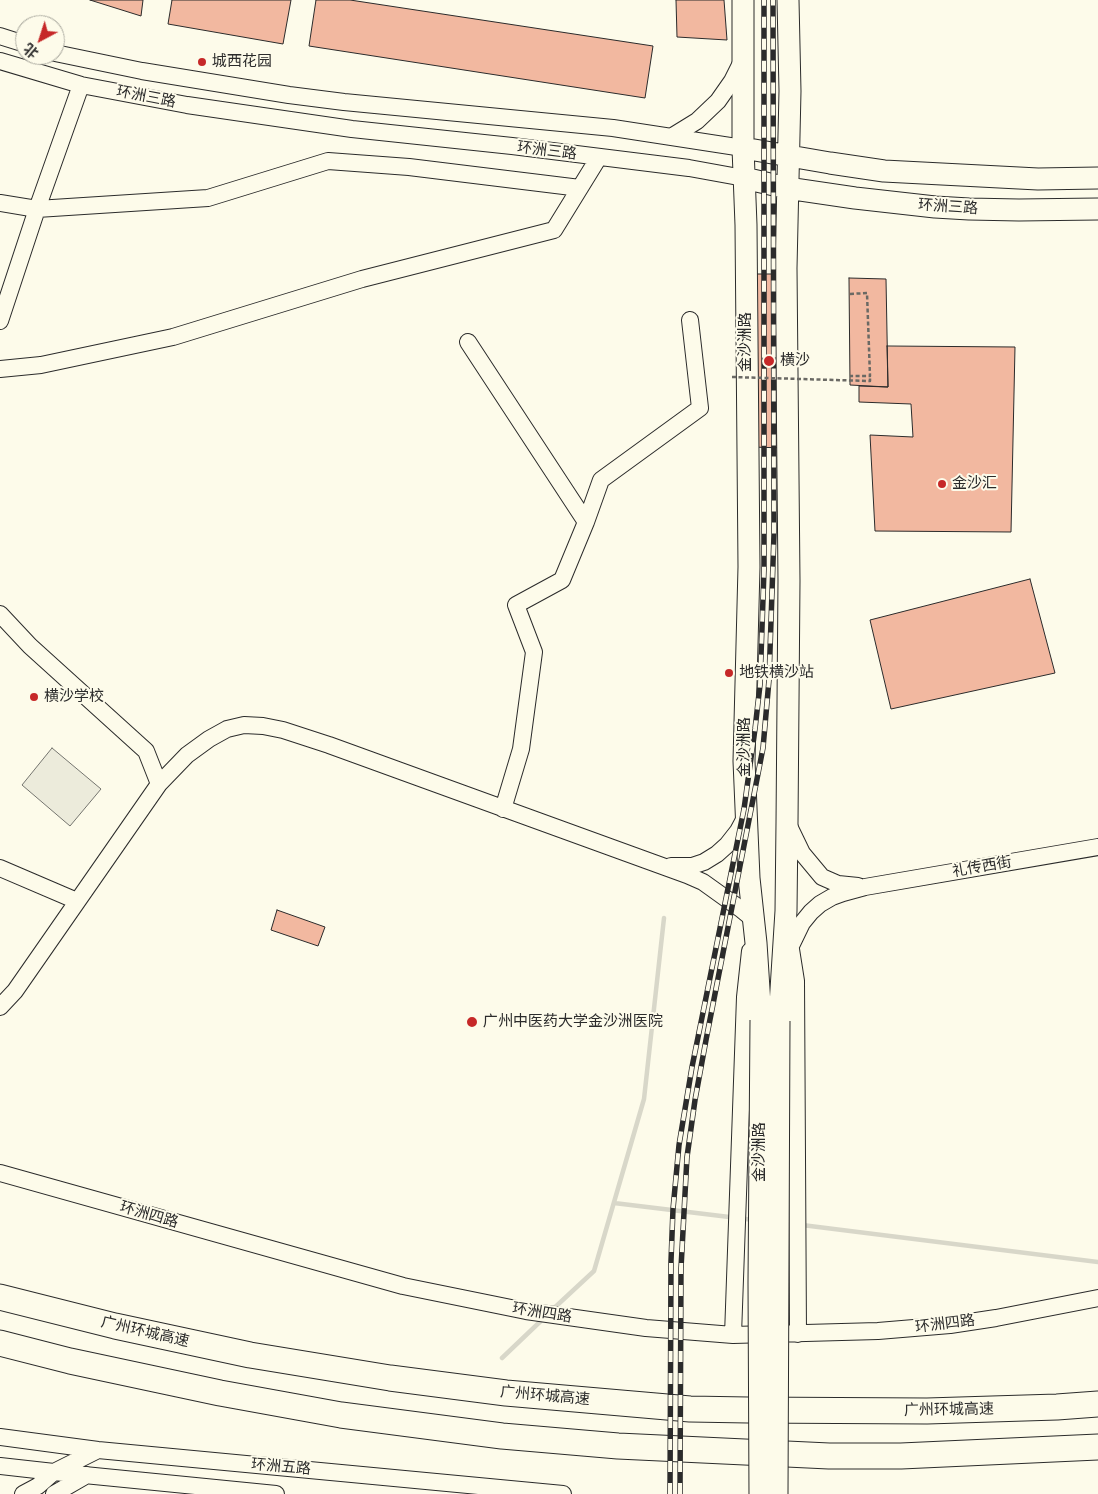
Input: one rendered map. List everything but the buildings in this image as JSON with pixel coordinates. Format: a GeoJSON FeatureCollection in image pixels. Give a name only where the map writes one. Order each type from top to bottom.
{"type":"FeatureCollection","features":[{"type":"Feature","properties":{"kind":"highway","name":"广州环城高速"},"geometry":{"type":"LineString","coordinates":[[0,1297],[123,1328],[250,1355],[390,1378],[506,1393],[690,1409],[729,1410],[918,1412],[1098,1404]]}},
{"type":"Feature","properties":{"kind":"highway"},"geometry":{"type":"LineString","coordinates":[[0,1343],[117,1372],[238,1396],[341,1415],[502,1436],[618,1446],[829,1456],[911,1456],[1098,1447]]}},
{"type":"Feature","properties":{"kind":"main road","name":"金沙洲路"},"geometry":{"type":"LineString","coordinates":[[743,0],[742,61],[749,567],[744,718],[746,816],[753,919],[759,972],[770,1020],[777,1494]]}},
{"type":"Feature","properties":{"kind":"main road","name":"金沙洲路"},"geometry":{"type":"LineString","coordinates":[[760,1494],[760,1272],[770,1020],[781,967],[786,911],[789,581],[786,268],[790,90],[788,0]]}},
{"type":"Feature","properties":{"kind":"main road","name":"环洲三路"},"geometry":{"type":"LineString","coordinates":[[743,148],[856,167],[902,172],[1038,179],[1098,178]]}},
{"type":"Feature","properties":{"kind":"main road","name":"环洲三路"},"geometry":{"type":"LineString","coordinates":[[744,178],[787,188],[855,198],[969,209],[1098,209]]}},
{"type":"Feature","properties":{"kind":"street"},"geometry":{"type":"LineString","coordinates":[[0,36],[15,41]]}},
{"type":"Feature","properties":{"kind":"street","name":"环洲三路"},"geometry":{"type":"LineString","coordinates":[[65,55],[142,71],[298,96],[593,126],[743,148]]}},
{"type":"Feature","properties":{"kind":"street","name":"环洲三路"},"geometry":{"type":"LineString","coordinates":[[0,61],[81,85],[187,105],[343,128],[432,139],[512,146],[689,168],[744,178]]}},
{"type":"Feature","properties":{"kind":"street"},"geometry":{"type":"LineString","coordinates":[[671,137],[697,121],[718,101],[742,61]]}},
{"type":"Feature","properties":{"kind":"street"},"geometry":{"type":"LineString","coordinates":[[0,321],[81,85]]}},
{"type":"Feature","properties":{"kind":"street"},"geometry":{"type":"LineString","coordinates":[[0,369],[41,365],[173,337],[362,279],[554,230],[599,157]]}},
{"type":"Feature","properties":{"kind":"street"},"geometry":{"type":"LineString","coordinates":[[0,203],[37,209],[208,198],[328,161],[409,167],[580,188]]}},
{"type":"Feature","properties":{"kind":"street"},"geometry":{"type":"LineString","coordinates":[[503,809],[521,749],[534,652],[516,605],[562,580],[601,480],[700,408],[690,320]]}},
{"type":"Feature","properties":{"kind":"street"},"geometry":{"type":"LineString","coordinates":[[468,342],[586,522]]}},
{"type":"Feature","properties":{"kind":"street"},"geometry":{"type":"LineString","coordinates":[[0,614],[30,646],[146,752],[159,784]]}},
{"type":"Feature","properties":{"kind":"street"},"geometry":{"type":"LineString","coordinates":[[0,1007],[8,989],[77,901],[159,784],[186,754],[227,730],[244,725],[283,730],[338,748],[703,882],[753,919],[745,997],[733,1335]]}},
{"type":"Feature","properties":{"kind":"street"},"geometry":{"type":"LineString","coordinates":[[658,865],[677,867],[692,866],[704,862],[728,844],[746,816]]}},
{"type":"Feature","properties":{"kind":"street"},"geometry":{"type":"LineString","coordinates":[[787,823],[802,853],[822,877],[838,884],[865,887]]}},
{"type":"Feature","properties":{"kind":"street","name":"礼传西街"},"geometry":{"type":"LineString","coordinates":[[865,887],[1098,847]]}},
{"type":"Feature","properties":{"kind":"street"},"geometry":{"type":"LineString","coordinates":[[0,868],[77,901]]}},
{"type":"Feature","properties":{"kind":"street"},"geometry":{"type":"LineString","coordinates":[[781,967],[790,944],[802,923],[820,904],[832,897],[865,887]]}},
{"type":"Feature","properties":{"kind":"street"},"geometry":{"type":"LineString","coordinates":[[786,911],[796,981],[798,1334]]}},
{"type":"Feature","properties":{"kind":"street","name":"环洲四路"},"geometry":{"type":"LineString","coordinates":[[0,1173],[403,1286],[526,1311],[646,1328],[733,1335],[878,1331],[950,1325],[1098,1298]]}},
{"type":"Feature","properties":{"kind":"street","name":"环洲五路"},"geometry":{"type":"LineString","coordinates":[[0,1437],[98,1450],[563,1494]]}},
{"type":"Feature","properties":{"kind":"street"},"geometry":{"type":"LineString","coordinates":[[23,1494],[38,1486],[54,1472],[98,1450]]}},
{"type":"Feature","properties":{"kind":"street"},"geometry":{"type":"LineString","coordinates":[[54,1494],[87,1475],[98,1450]]}},
{"type":"Feature","properties":{"kind":"street","name":"环洲五路"},"geometry":{"type":"LineString","coordinates":[[0,1466],[276,1494]]}},
{"type":"Feature","properties":{"kind":"path"},"geometry":{"type":"LineString","coordinates":[[732,377],[870,381],[867,293],[850,294]]}},
{"type":"Feature","properties":{"kind":"path"},"geometry":{"type":"LineString","coordinates":[[850,376],[870,376]]}},
{"type":"Feature","properties":{"kind":"shaded area"},"geometry":{"type":"Polygon","coordinates":[[[52,748],[101,789],[70,826],[22,785],[52,748]]]}},
{"type":"Feature","properties":{"kind":"waterway"},"geometry":{"type":"LineString","coordinates":[[552,1310],[594,1271],[644,1099],[664,918]]}},
{"type":"Feature","properties":{"kind":"waterway"},"geometry":{"type":"LineString","coordinates":[[614,1203],[754,1220]]}},
{"type":"Feature","properties":{"kind":"waterway"},"geometry":{"type":"LineString","coordinates":[[802,1225],[1098,1262]]}},
{"type":"Feature","properties":{"kind":"waterway"},"geometry":{"type":"LineString","coordinates":[[502,1358],[545,1317]]}},
{"type":"Feature","properties":{"kind":"railway"},"geometry":{"type":"LineString","coordinates":[[670,1494],[671,1261],[673,1209],[679,1145],[692,1067],[744,809],[760,685],[764,570],[764,0]]}},
{"type":"Feature","properties":{"kind":"railway"},"geometry":{"type":"LineString","coordinates":[[680,1494],[681,1268],[687,1157],[706,1040],[763,748],[769,680],[774,534],[773,0]]}},
{"type":"Feature","properties":{"kind":"place","name":"城西花园"},"geometry":{"type":"Point","coordinates":[202,62]}},
{"type":"Feature","properties":{"kind":"place","name":"横沙"},"geometry":{"type":"Point","coordinates":[769,361]}},
{"type":"Feature","properties":{"kind":"place","name":"金沙汇"},"geometry":{"type":"Point","coordinates":[942,484]}},
{"type":"Feature","properties":{"kind":"place","name":"地铁横沙站"},"geometry":{"type":"Point","coordinates":[729,673]}},
{"type":"Feature","properties":{"kind":"place","name":"横沙学校"},"geometry":{"type":"Point","coordinates":[34,697]}},
{"type":"Feature","properties":{"kind":"place","name":"广州中医药大学金沙洲医院"},"geometry":{"type":"Point","coordinates":[472,1022]}}]}
